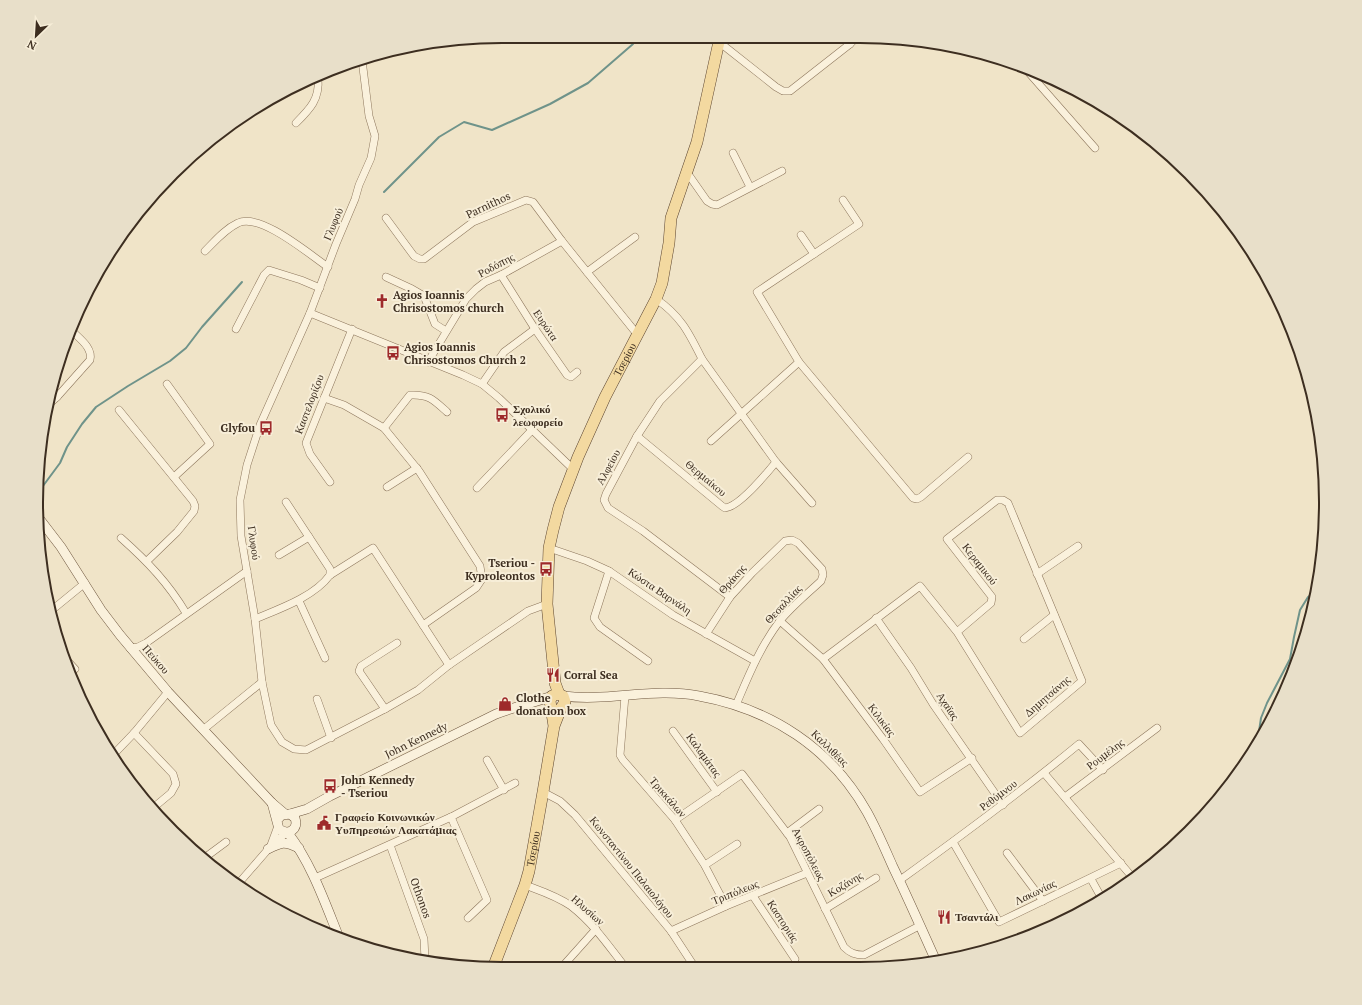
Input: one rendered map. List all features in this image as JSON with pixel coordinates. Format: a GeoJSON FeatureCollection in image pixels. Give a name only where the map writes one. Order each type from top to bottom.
{"type":"FeatureCollection","features":[{"type":"Feature","properties":{"kind":"main road","name":"Τσερίου"},"geometry":{"type":"LineString","coordinates":[[495,962],[525,885],[544,792],[554,726],[557,700],[547,604],[548,548],[559,507],[573,469],[605,397],[656,299],[662,283],[671,218],[686,171],[698,142],[719,43]]}},
{"type":"Feature","properties":{"kind":"street"},"geometry":{"type":"LineString","coordinates":[[725,43],[776,87],[784,91],[790,90],[850,44]]}},
{"type":"Feature","properties":{"kind":"street","name":"Γλυφού"},"geometry":{"type":"LineString","coordinates":[[363,65],[369,116],[375,136],[371,158],[310,313],[260,425],[248,465],[240,500],[240,527],[262,682],[271,725],[282,742],[294,749],[306,750],[386,709],[418,690],[449,665],[528,611],[547,604]]}},
{"type":"Feature","properties":{"kind":"street"},"geometry":{"type":"LineString","coordinates":[[1033,77],[1095,148]]}},
{"type":"Feature","properties":{"kind":"street"},"geometry":{"type":"LineString","coordinates":[[296,122],[310,108],[317,94],[318,82]]}},
{"type":"Feature","properties":{"kind":"street"},"geometry":{"type":"LineString","coordinates":[[733,153],[750,186]]}},
{"type":"Feature","properties":{"kind":"street"},"geometry":{"type":"LineString","coordinates":[[686,171],[707,201],[717,205],[750,186],[782,171]]}},
{"type":"Feature","properties":{"kind":"street","name":"Parnithos"},"geometry":{"type":"LineString","coordinates":[[386,218],[414,256],[424,259],[473,222],[529,200],[533,202],[562,241],[637,334]]}},
{"type":"Feature","properties":{"kind":"street"},"geometry":{"type":"LineString","coordinates":[[843,200],[859,224],[757,292],[799,362],[913,498],[917,499],[921,497],[968,458]]}},
{"type":"Feature","properties":{"kind":"street"},"geometry":{"type":"LineString","coordinates":[[205,251],[226,230],[239,222],[253,221],[286,237],[328,267]]}},
{"type":"Feature","properties":{"kind":"street"},"geometry":{"type":"LineString","coordinates":[[801,235],[814,254]]}},
{"type":"Feature","properties":{"kind":"street"},"geometry":{"type":"LineString","coordinates":[[587,272],[635,237]]}},
{"type":"Feature","properties":{"kind":"street","name":"Ροδόπης"},"geometry":{"type":"LineString","coordinates":[[428,362],[466,299],[476,289],[485,282],[501,275],[562,241]]}},
{"type":"Feature","properties":{"kind":"street"},"geometry":{"type":"LineString","coordinates":[[236,329],[264,275],[269,270],[301,280],[320,288]]}},
{"type":"Feature","properties":{"kind":"street","name":"Ευρώτα"},"geometry":{"type":"LineString","coordinates":[[501,275],[535,329],[567,375],[571,377],[577,372]]}},
{"type":"Feature","properties":{"kind":"street"},"geometry":{"type":"LineString","coordinates":[[386,277],[424,296],[435,324],[446,331]]}},
{"type":"Feature","properties":{"kind":"street"},"geometry":{"type":"LineString","coordinates":[[656,299],[678,317],[702,359],[776,462],[812,503]]}},
{"type":"Feature","properties":{"kind":"street"},"geometry":{"type":"LineString","coordinates":[[310,313],[352,329],[482,384],[499,398],[573,469]]}},
{"type":"Feature","properties":{"kind":"street","name":"Καστελορίζου"},"geometry":{"type":"LineString","coordinates":[[330,482],[310,454],[306,443],[352,329]]}},
{"type":"Feature","properties":{"kind":"street"},"geometry":{"type":"LineString","coordinates":[[482,384],[504,352],[535,329]]}},
{"type":"Feature","properties":{"kind":"street"},"geometry":{"type":"LineString","coordinates":[[57,392],[90,360],[92,354],[75,334]]}},
{"type":"Feature","properties":{"kind":"street","name":"Αλφείου"},"geometry":{"type":"LineString","coordinates":[[702,359],[660,401],[637,436],[604,500],[606,505],[730,597]]}},
{"type":"Feature","properties":{"kind":"street"},"geometry":{"type":"LineString","coordinates":[[711,441],[799,362]]}},
{"type":"Feature","properties":{"kind":"street"},"geometry":{"type":"LineString","coordinates":[[167,384],[210,444],[174,477]]}},
{"type":"Feature","properties":{"kind":"street"},"geometry":{"type":"LineString","coordinates":[[384,428],[410,395],[427,396],[435,400],[447,412]]}},
{"type":"Feature","properties":{"kind":"street"},"geometry":{"type":"LineString","coordinates":[[324,398],[344,405],[384,428],[417,468],[480,566],[482,579],[476,588],[423,625]]}},
{"type":"Feature","properties":{"kind":"street"},"geometry":{"type":"LineString","coordinates":[[120,410],[193,501],[195,506],[194,511],[177,532],[147,561]]}},
{"type":"Feature","properties":{"kind":"street"},"geometry":{"type":"LineString","coordinates":[[477,488],[532,430]]}},
{"type":"Feature","properties":{"kind":"street","name":"Θερμαίκου"},"geometry":{"type":"LineString","coordinates":[[637,436],[725,508],[732,506],[751,490],[776,462]]}},
{"type":"Feature","properties":{"kind":"street"},"geometry":{"type":"LineString","coordinates":[[387,487],[417,468]]}},
{"type":"Feature","properties":{"kind":"street","name":"Κεραμικού"},"geometry":{"type":"LineString","coordinates":[[957,632],[991,602],[992,597],[947,540],[997,500],[1003,500]]}},
{"type":"Feature","properties":{"kind":"street","name":"Δημητσάνης"},"geometry":{"type":"LineString","coordinates":[[957,632],[1020,733],[1082,681],[1008,503],[1003,500]]}},
{"type":"Feature","properties":{"kind":"street"},"geometry":{"type":"LineString","coordinates":[[286,502],[330,569],[330,575]]}},
{"type":"Feature","properties":{"kind":"street","name":"Πεύκου"},"geometry":{"type":"LineString","coordinates":[[44,524],[61,547],[101,610],[130,648],[168,692],[272,803],[287,814]]}},
{"type":"Feature","properties":{"kind":"street"},"geometry":{"type":"LineString","coordinates":[[279,555],[309,537]]}},
{"type":"Feature","properties":{"kind":"street"},"geometry":{"type":"LineString","coordinates":[[121,538],[147,561],[176,596],[186,613]]}},
{"type":"Feature","properties":{"kind":"street","name":"Θεσαλλίας"},"geometry":{"type":"LineString","coordinates":[[736,705],[755,661],[771,632],[780,621],[821,581],[823,575],[822,569],[798,543],[788,540],[782,544]]}},
{"type":"Feature","properties":{"kind":"street","name":"Θράκης"},"geometry":{"type":"LineString","coordinates":[[706,634],[730,597],[782,544]]}},
{"type":"Feature","properties":{"kind":"street"},"geometry":{"type":"LineString","coordinates":[[1037,574],[1078,546]]}},
{"type":"Feature","properties":{"kind":"street"},"geometry":{"type":"LineString","coordinates":[[254,619],[299,601],[327,580],[330,575],[373,548],[449,665]]}},
{"type":"Feature","properties":{"kind":"street","name":"Κώστα Βαρνάλη"},"geometry":{"type":"LineString","coordinates":[[548,548],[587,561],[609,571],[672,615],[755,661]]}},
{"type":"Feature","properties":{"kind":"street"},"geometry":{"type":"LineString","coordinates":[[130,648],[138,647],[146,643],[186,613],[247,571]]}},
{"type":"Feature","properties":{"kind":"street"},"geometry":{"type":"LineString","coordinates":[[609,571],[594,618],[600,627],[648,661]]}},
{"type":"Feature","properties":{"kind":"street"},"geometry":{"type":"LineString","coordinates":[[56,607],[85,583]]}},
{"type":"Feature","properties":{"kind":"street"},"geometry":{"type":"LineString","coordinates":[[823,659],[920,586],[957,632]]}},
{"type":"Feature","properties":{"kind":"street"},"geometry":{"type":"LineString","coordinates":[[299,601],[325,658]]}},
{"type":"Feature","properties":{"kind":"street"},"geometry":{"type":"LineString","coordinates":[[1024,639],[1054,614]]}},
{"type":"Feature","properties":{"kind":"street","name":"Αχαϊας"},"geometry":{"type":"LineString","coordinates":[[876,618],[912,668],[933,704],[972,758],[1003,805]]}},
{"type":"Feature","properties":{"kind":"street","name":"Κιλικίας"},"geometry":{"type":"LineString","coordinates":[[780,621],[823,659],[883,739],[920,792],[972,758]]}},
{"type":"Feature","properties":{"kind":"street"},"geometry":{"type":"LineString","coordinates":[[140,658],[146,643]]}},
{"type":"Feature","properties":{"kind":"street"},"geometry":{"type":"LineString","coordinates":[[386,709],[359,671],[361,666],[396,643]]}},
{"type":"Feature","properties":{"kind":"street"},"geometry":{"type":"LineString","coordinates":[[204,729],[262,682]]}},
{"type":"Feature","properties":{"kind":"street"},"geometry":{"type":"LineString","coordinates":[[116,752],[134,733],[168,692]]}},
{"type":"Feature","properties":{"kind":"street","name":"Καλλιθέας"},"geometry":{"type":"LineString","coordinates":[[578,698],[668,693],[698,695],[736,705],[769,718],[802,738],[821,753],[848,784],[867,812],[900,880],[934,956]]}},
{"type":"Feature","properties":{"kind":"street","name":"Τρικκάλων"},"geometry":{"type":"LineString","coordinates":[[625,696],[620,754],[623,760],[675,820],[705,865],[726,906]]}},
{"type":"Feature","properties":{"kind":"street","name":"John Kennedy"},"geometry":{"type":"LineString","coordinates":[[307,809],[496,714],[520,705],[578,698]]}},
{"type":"Feature","properties":{"kind":"street"},"geometry":{"type":"LineString","coordinates":[[317,699],[331,738]]}},
{"type":"Feature","properties":{"kind":"street","name":"Ρουμέλης"},"geometry":{"type":"LineString","coordinates":[[1065,797],[1103,770],[1157,728]]}},
{"type":"Feature","properties":{"kind":"street","name":"Καλαμάτας"},"geometry":{"type":"LineString","coordinates":[[672,731],[717,792]]}},
{"type":"Feature","properties":{"kind":"street"},"geometry":{"type":"LineString","coordinates":[[134,733],[173,774],[176,784],[171,792],[157,805]]}},
{"type":"Feature","properties":{"kind":"street","name":"Ρεθύμνου"},"geometry":{"type":"LineString","coordinates":[[900,880],[1003,805],[1079,744],[1103,770]]}},
{"type":"Feature","properties":{"kind":"street"},"geometry":{"type":"LineString","coordinates":[[487,760],[504,790]]}},
{"type":"Feature","properties":{"kind":"street"},"geometry":{"type":"LineString","coordinates":[[1044,773],[1130,874]]}},
{"type":"Feature","properties":{"kind":"street","name":"Ακροπόλεως"},"geometry":{"type":"LineString","coordinates":[[675,820],[742,774],[787,834],[844,947],[848,952],[856,955],[864,955],[920,926]]}},
{"type":"Feature","properties":{"kind":"street"},"geometry":{"type":"LineString","coordinates":[[315,878],[451,818],[516,784]]}},
{"type":"Feature","properties":{"kind":"street","name":"Κωνσταντίνου Παλαιολόγου"},"geometry":{"type":"LineString","coordinates":[[544,792],[560,801],[575,815],[671,931],[691,962]]}},
{"type":"Feature","properties":{"kind":"street","name":"Πεύκου"},"geometry":{"type":"LineString","coordinates":[[272,803],[278,823]]}},
{"type":"Feature","properties":{"kind":"street"},"geometry":{"type":"LineString","coordinates":[[269,847],[280,816],[307,809]]}},
{"type":"Feature","properties":{"kind":"street"},"geometry":{"type":"LineString","coordinates":[[241,880],[269,847],[291,829],[307,809]]}},
{"type":"Feature","properties":{"kind":"street"},"geometry":{"type":"LineString","coordinates":[[787,834],[819,809]]}},
{"type":"Feature","properties":{"kind":"street"},"geometry":{"type":"LineString","coordinates":[[287,814],[294,817],[291,829],[315,878],[336,931]]}},
{"type":"Feature","properties":{"kind":"street"},"geometry":{"type":"LineString","coordinates":[[451,818],[487,900],[468,918]]}},
{"type":"Feature","properties":{"kind":"street"},"geometry":{"type":"LineString","coordinates":[[278,823],[280,830],[291,829]]}},
{"type":"Feature","properties":{"kind":"street"},"geometry":{"type":"LineString","coordinates":[[208,855],[226,842]]}},
{"type":"Feature","properties":{"kind":"street"},"geometry":{"type":"LineString","coordinates":[[269,847],[281,842],[289,843],[300,848]]}},
{"type":"Feature","properties":{"kind":"street","name":"Λακωνίας"},"geometry":{"type":"LineString","coordinates":[[953,842],[999,922],[1043,900],[1091,879],[1121,863]]}},
{"type":"Feature","properties":{"kind":"street"},"geometry":{"type":"LineString","coordinates":[[705,865],[737,844]]}},
{"type":"Feature","properties":{"kind":"street","name":"Othonos"},"geometry":{"type":"LineString","coordinates":[[390,845],[424,939],[425,955]]}},
{"type":"Feature","properties":{"kind":"street"},"geometry":{"type":"LineString","coordinates":[[1007,853],[1043,900]]}},
{"type":"Feature","properties":{"kind":"street","name":"Τριπόλεως"},"geometry":{"type":"LineString","coordinates":[[671,931],[726,906],[807,873]]}},
{"type":"Feature","properties":{"kind":"street","name":"Κοζάνης"},"geometry":{"type":"LineString","coordinates":[[825,909],[876,878]]}},
{"type":"Feature","properties":{"kind":"street"},"geometry":{"type":"LineString","coordinates":[[1091,879],[1099,894]]}},
{"type":"Feature","properties":{"kind":"street","name":"Ηλυσίων"},"geometry":{"type":"LineString","coordinates":[[525,885],[548,893],[570,906],[596,929],[621,962]]}},
{"type":"Feature","properties":{"kind":"street","name":"Καστοριάς"},"geometry":{"type":"LineString","coordinates":[[753,896],[795,959]]}},
{"type":"Feature","properties":{"kind":"street"},"geometry":{"type":"LineString","coordinates":[[566,962],[596,929]]}},
{"type":"Feature","properties":{"kind":"waterway"},"geometry":{"type":"LineString","coordinates":[[384,192],[439,137],[464,122],[492,130],[550,104],[588,83],[633,44]]}},
{"type":"Feature","properties":{"kind":"waterway"},"geometry":{"type":"LineString","coordinates":[[44,485],[60,463],[67,447],[82,424],[96,407],[170,361],[186,348],[202,327],[242,282]]}},
{"type":"Feature","properties":{"kind":"waterway"},"geometry":{"type":"LineString","coordinates":[[1260,728],[1261,718],[1267,703],[1290,659],[1300,610],[1309,596]]}},
{"type":"Feature","properties":{"kind":"place","name":"Agios Ioannis Chrisostomos church"},"geometry":{"type":"Point","coordinates":[382,301]}},
{"type":"Feature","properties":{"kind":"place","name":"Agios Ioannis Chrisostomos Church 2"},"geometry":{"type":"Point","coordinates":[393,353]}},
{"type":"Feature","properties":{"kind":"place","name":"Σχολικό λεωφορείο"},"geometry":{"type":"Point","coordinates":[502,415]}},
{"type":"Feature","properties":{"kind":"place","name":"Glyfou"},"geometry":{"type":"Point","coordinates":[266,428]}},
{"type":"Feature","properties":{"kind":"place","name":"Tseriou - Kyproleontos"},"geometry":{"type":"Point","coordinates":[546,569]}},
{"type":"Feature","properties":{"kind":"place","name":"Corral Sea"},"geometry":{"type":"Point","coordinates":[553,675]}},
{"type":"Feature","properties":{"kind":"place","name":"Clothe donation box"},"geometry":{"type":"Point","coordinates":[505,704]}},
{"type":"Feature","properties":{"kind":"place","name":"John Kennedy - Tseriou"},"geometry":{"type":"Point","coordinates":[330,786]}},
{"type":"Feature","properties":{"kind":"place","name":"Γραφείο Κοινωνικών Υυπηρεσιών Λακατάμιας"},"geometry":{"type":"Point","coordinates":[324,823]}},
{"type":"Feature","properties":{"kind":"place","name":"Τσαντάλι"},"geometry":{"type":"Point","coordinates":[944,917]}}]}
